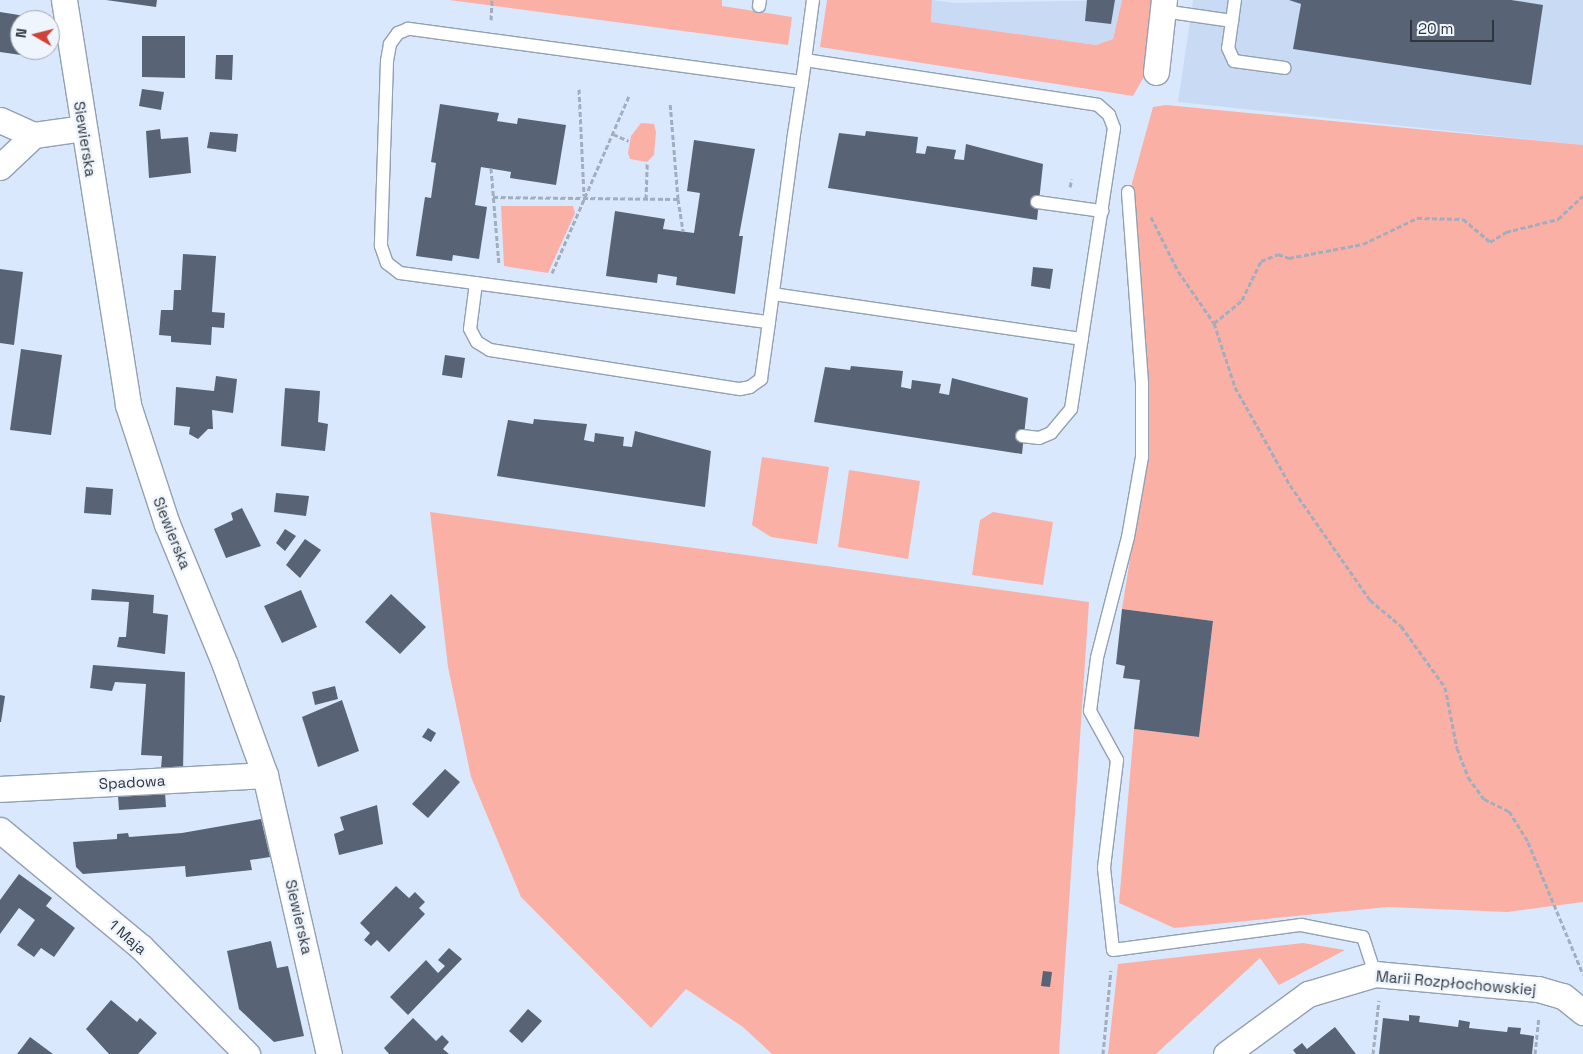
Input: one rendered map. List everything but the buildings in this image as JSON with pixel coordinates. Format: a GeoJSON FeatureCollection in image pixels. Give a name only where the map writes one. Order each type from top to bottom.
{"type":"FeatureCollection","features":[{"type":"Feature","properties":{"kind":"street","name":"Siewierska"},"geometry":{"type":"LineString","coordinates":[[64,0],[128,405],[164,515],[226,665],[265,775],[330,1054]]}},
{"type":"Feature","properties":{"kind":"street"},"geometry":{"type":"LineString","coordinates":[[1156,72],[1163,6]]}},
{"type":"Feature","properties":{"kind":"street"},"geometry":{"type":"LineString","coordinates":[[0,120],[34,135],[83,128]]}},
{"type":"Feature","properties":{"kind":"street"},"geometry":{"type":"LineString","coordinates":[[0,167],[34,135]]}},
{"type":"Feature","properties":{"kind":"street","name":"Spadowa"},"geometry":{"type":"LineString","coordinates":[[0,789],[265,775]]}},
{"type":"Feature","properties":{"kind":"street","name":"1 Maja"},"geometry":{"type":"LineString","coordinates":[[0,830],[141,947],[247,1054]]}},
{"type":"Feature","properties":{"kind":"street","name":"Marii Rozpłochowskiej"},"geometry":{"type":"LineString","coordinates":[[1226,1054],[1308,994],[1377,990],[1538,989],[1563,996],[1583,1012]]}},
{"type":"Feature","properties":{"kind":"lane"},"geometry":{"type":"LineString","coordinates":[[476,283],[470,329],[477,342],[490,350],[740,389],[750,387],[760,379],[813,0]]}},
{"type":"Feature","properties":{"kind":"lane"},"geometry":{"type":"LineString","coordinates":[[1235,0],[1228,48],[1234,61],[1285,68]]}},
{"type":"Feature","properties":{"kind":"lane"},"geometry":{"type":"LineString","coordinates":[[1163,6],[1232,21]]}},
{"type":"Feature","properties":{"kind":"lane"},"geometry":{"type":"LineString","coordinates":[[768,322],[400,273],[387,263],[381,246],[387,61],[398,33],[423,29],[802,82]]}},
{"type":"Feature","properties":{"kind":"lane"},"geometry":{"type":"LineString","coordinates":[[805,60],[1098,105],[1109,115],[1114,128],[1082,339],[1067,418],[1043,437],[1022,436]]}},
{"type":"Feature","properties":{"kind":"lane"},"geometry":{"type":"LineString","coordinates":[[1128,192],[1142,383],[1142,457],[1128,537],[1097,658],[1090,711],[1117,760],[1104,868],[1112,950],[1301,925],[1363,937],[1377,990]]}},
{"type":"Feature","properties":{"kind":"lane"},"geometry":{"type":"LineString","coordinates":[[1037,202],[1102,211]]}},
{"type":"Feature","properties":{"kind":"lane"},"geometry":{"type":"LineString","coordinates":[[772,294],[1082,339]]}},
{"type":"Feature","properties":{"kind":"path"},"geometry":{"type":"LineString","coordinates":[[579,89],[584,198]]}},
{"type":"Feature","properties":{"kind":"path"},"geometry":{"type":"LineString","coordinates":[[544,292],[629,96]]}},
{"type":"Feature","properties":{"kind":"path"},"geometry":{"type":"LineString","coordinates":[[670,102],[678,199],[683,232]]}},
{"type":"Feature","properties":{"kind":"path"},"geometry":{"type":"LineString","coordinates":[[613,134],[629,142]]}},
{"type":"Feature","properties":{"kind":"path"},"geometry":{"type":"LineString","coordinates":[[646,199],[647,162]]}},
{"type":"Feature","properties":{"kind":"path"},"geometry":{"type":"LineString","coordinates":[[491,168],[500,286]]}},
{"type":"Feature","properties":{"kind":"path"},"geometry":{"type":"LineString","coordinates":[[1128,192],[1154,221],[1178,271],[1214,323],[1235,387],[1290,485],[1370,600],[1400,626],[1445,687],[1457,748],[1468,778],[1484,799],[1509,811],[1519,826],[1583,974]]}},
{"type":"Feature","properties":{"kind":"path"},"geometry":{"type":"LineString","coordinates":[[1214,323],[1242,300],[1261,261],[1278,254],[1289,258],[1363,244],[1417,218],[1462,219],[1490,242],[1506,232],[1558,219],[1583,196]]}},
{"type":"Feature","properties":{"kind":"path"},"geometry":{"type":"LineString","coordinates":[[493,197],[678,199]]}},
{"type":"Feature","properties":{"kind":"path"},"geometry":{"type":"LineString","coordinates":[[1103,1054],[1112,950]]}},
{"type":"Feature","properties":{"kind":"path"},"geometry":{"type":"LineString","coordinates":[[1373,1054],[1377,990]]}},
{"type":"Feature","properties":{"kind":"path"},"geometry":{"type":"LineString","coordinates":[[1529,1012],[1539,1014],[1535,1054]]}},
{"type":"Feature","properties":{"kind":"shaded area"},"geometry":{"type":"Polygon","coordinates":[[[449,0],[722,0],[722,6],[792,17],[788,45],[449,0]]]}},
{"type":"Feature","properties":{"kind":"shaded area"},"geometry":{"type":"Polygon","coordinates":[[[827,0],[932,0],[931,22],[1096,45],[1113,39],[1122,0],[1154,0],[1146,73],[1133,96],[820,47],[827,0]]]}},
{"type":"Feature","properties":{"kind":"shaded area"},"geometry":{"type":"Polygon","coordinates":[[[932,0],[954,3],[1122,0],[1113,39],[1096,45],[931,22],[932,0]]]}},
{"type":"Feature","properties":{"kind":"shaded area"},"geometry":{"type":"Polygon","coordinates":[[[1193,0],[1583,0],[1583,145],[1178,102],[1193,0]]]}},
{"type":"Feature","properties":{"kind":"shaded area"},"geometry":{"type":"Polygon","coordinates":[[[1166,105],[1583,145],[1583,902],[1507,912],[1388,907],[1174,928],[1119,903],[1134,729],[1199,737],[1213,621],[1122,609],[1149,439],[1132,183],[1153,107],[1166,105]]]}},
{"type":"Feature","properties":{"kind":"shaded area"},"geometry":{"type":"Polygon","coordinates":[[[641,123],[654,124],[656,132],[654,155],[647,162],[630,159],[628,153],[631,136],[641,123]]]}},
{"type":"Feature","properties":{"kind":"shaded area"},"geometry":{"type":"Polygon","coordinates":[[[501,206],[573,206],[575,213],[548,273],[504,266],[501,206]]]}},
{"type":"Feature","properties":{"kind":"shaded area"},"geometry":{"type":"Polygon","coordinates":[[[762,457],[829,467],[817,544],[771,537],[752,525],[762,457]]]}},
{"type":"Feature","properties":{"kind":"shaded area"},"geometry":{"type":"Polygon","coordinates":[[[849,470],[920,481],[908,559],[838,547],[849,470]]]}},
{"type":"Feature","properties":{"kind":"shaded area"},"geometry":{"type":"Polygon","coordinates":[[[430,512],[1089,602],[1059,1054],[772,1054],[743,1027],[686,989],[651,1028],[521,897],[471,777],[448,667],[430,512]]]}},
{"type":"Feature","properties":{"kind":"shaded area"},"geometry":{"type":"Polygon","coordinates":[[[993,512],[1053,522],[1043,585],[972,575],[980,520],[993,512]]]}},
{"type":"Feature","properties":{"kind":"shaded area"},"geometry":{"type":"Polygon","coordinates":[[[1303,943],[1345,950],[1279,985],[1260,958],[1156,1054],[1108,1054],[1118,964],[1303,943]]]}}]}
